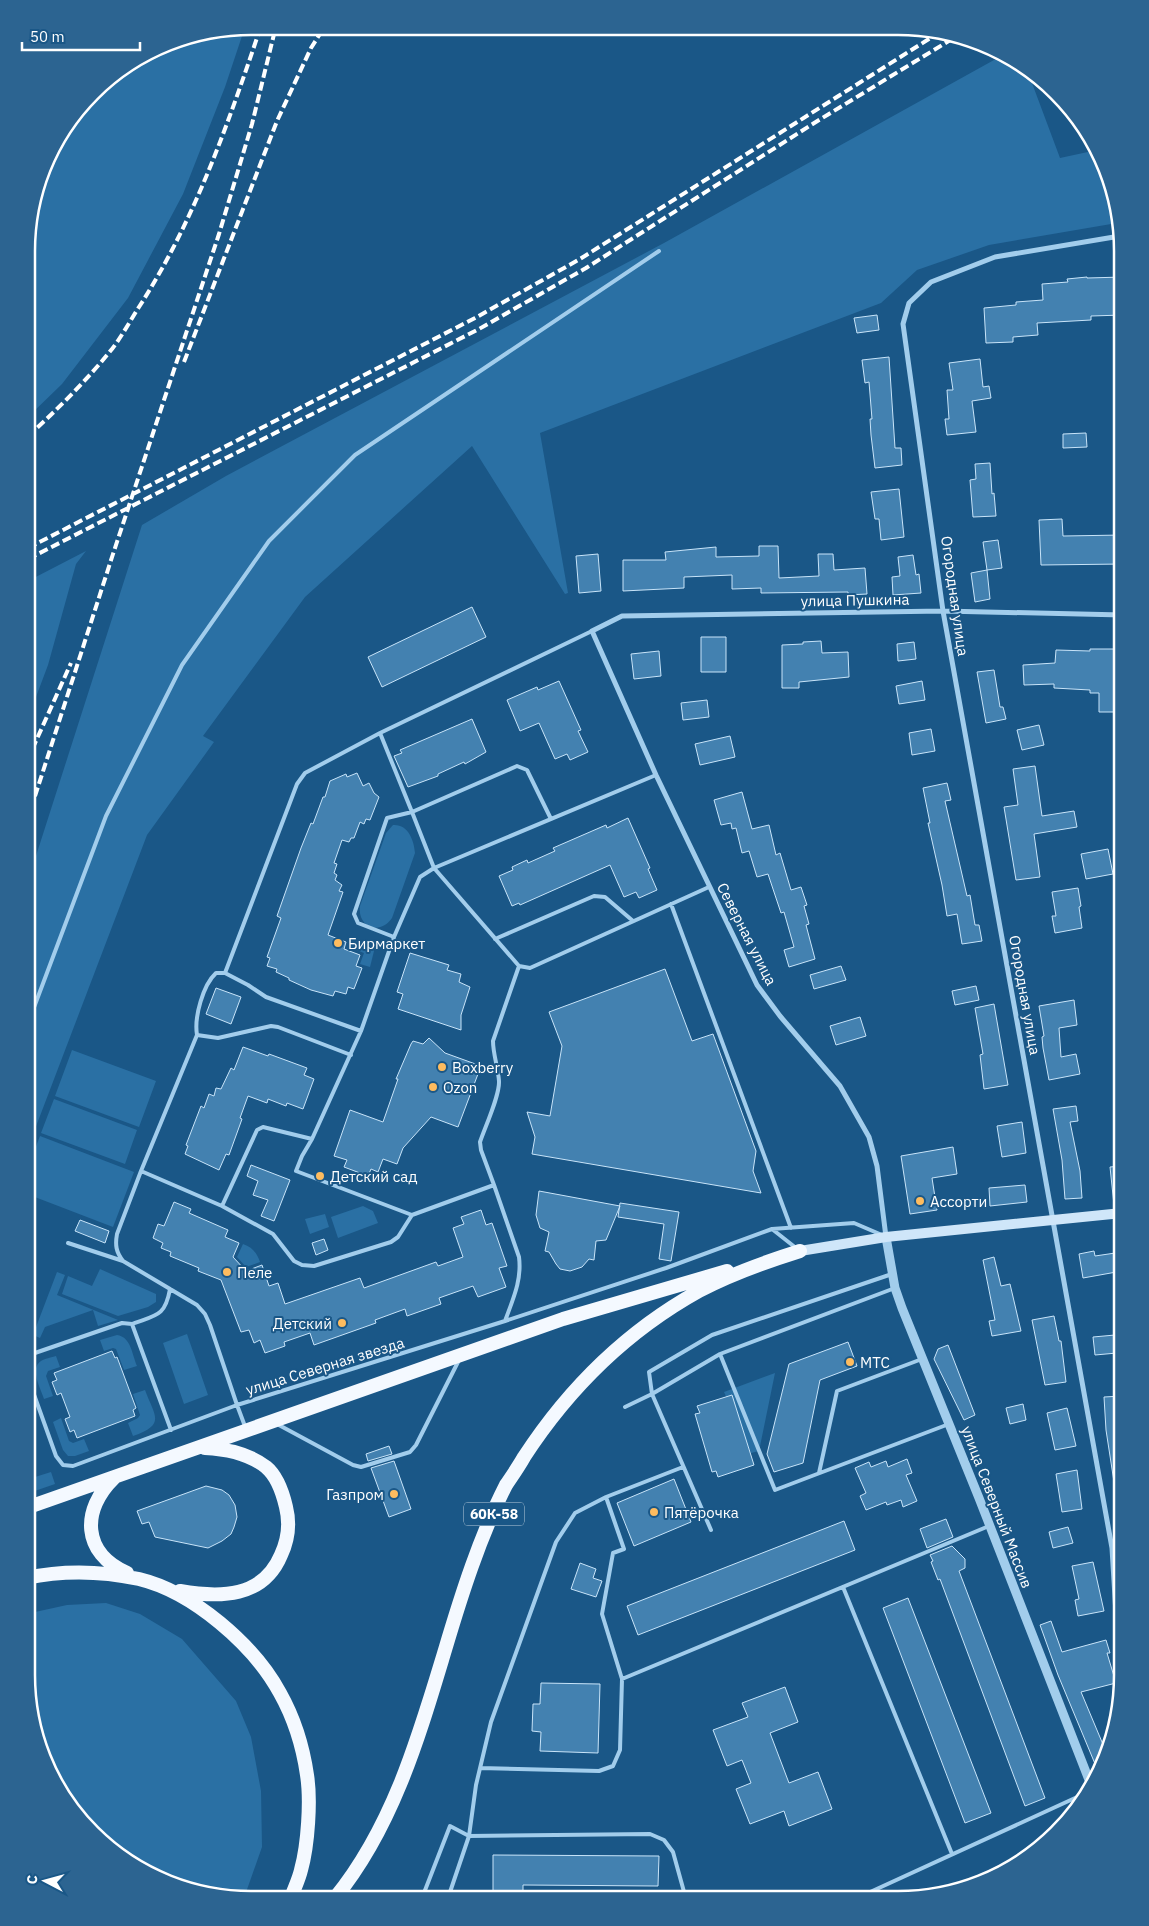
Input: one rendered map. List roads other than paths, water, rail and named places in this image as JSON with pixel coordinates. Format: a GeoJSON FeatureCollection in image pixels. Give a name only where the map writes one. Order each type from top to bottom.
{"type":"FeatureCollection","features":[{"type":"Feature","properties":{"kind":"highway"},"geometry":{"type":"LineString","coordinates":[[35,1504],[115,1478],[563,1319],[668,1287],[800,1251]]}},
{"type":"Feature","properties":{"kind":"highway","name":"60К-58"},"geometry":{"type":"LineString","coordinates":[[340,1891],[372,1844],[399,1790],[421,1728],[452,1625],[476,1555],[506,1485],[543,1428],[587,1375],[639,1329],[699,1291],[747,1269],[800,1251]]}},
{"type":"Feature","properties":{"kind":"highway"},"geometry":{"type":"LineString","coordinates":[[115,1478],[104,1489],[96,1502],[91,1520],[92,1538],[106,1561],[115,1568],[141,1580],[167,1589],[221,1596],[242,1592],[262,1582],[277,1565],[287,1543],[288,1516],[282,1491],[267,1468],[244,1454],[200,1447]]}},
{"type":"Feature","properties":{"kind":"highway"},"geometry":{"type":"LineString","coordinates":[[35,1576],[77,1572],[110,1574],[141,1580]]}},
{"type":"Feature","properties":{"kind":"highway"},"geometry":{"type":"LineString","coordinates":[[167,1589],[197,1606],[226,1629],[256,1659],[280,1694],[298,1734],[308,1776],[308,1823],[302,1868],[294,1891]]}},
{"type":"Feature","properties":{"kind":"main road"},"geometry":{"type":"LineString","coordinates":[[800,1251],[886,1237],[1114,1214]]}},
{"type":"Feature","properties":{"kind":"street","name":"Огородная улица"},"geometry":{"type":"LineString","coordinates":[[1114,237],[995,257],[932,282],[909,303],[903,324],[942,611],[1112,1548],[1114,1581]]}},
{"type":"Feature","properties":{"kind":"street","name":"улица Пушкина"},"geometry":{"type":"LineString","coordinates":[[592,631],[622,616],[942,611],[1114,615]]}},
{"type":"Feature","properties":{"kind":"street","name":"Северная улица"},"geometry":{"type":"LineString","coordinates":[[592,631],[656,775],[757,985],[780,1016],[840,1086],[869,1138],[877,1166],[886,1237]]}},
{"type":"Feature","properties":{"kind":"street","name":"улица Северный Массив"},"geometry":{"type":"LineString","coordinates":[[886,1237],[895,1288],[1088,1778]]}},
{"type":"Feature","properties":{"kind":"lane"},"geometry":{"type":"LineString","coordinates":[[35,1005],[106,816],[182,665],[269,541],[355,456],[659,251]]}},
{"type":"Feature","properties":{"kind":"lane"},"geometry":{"type":"LineString","coordinates":[[224,973],[297,784],[305,773],[380,733],[592,631]]}},
{"type":"Feature","properties":{"kind":"lane"},"geometry":{"type":"LineString","coordinates":[[380,733],[434,868],[519,966],[530,968],[709,887]]}},
{"type":"Feature","properties":{"kind":"lane"},"geometry":{"type":"LineString","coordinates":[[394,937],[358,924],[354,914],[387,818],[412,812],[517,766],[527,770],[551,819]]}},
{"type":"Feature","properties":{"kind":"lane"},"geometry":{"type":"LineString","coordinates":[[412,1215],[296,1170],[351,1055],[394,937],[420,877],[434,868],[656,775]]}},
{"type":"Feature","properties":{"kind":"lane"},"geometry":{"type":"LineString","coordinates":[[495,939],[594,896],[605,897],[633,921]]}},
{"type":"Feature","properties":{"kind":"lane"},"geometry":{"type":"LineString","coordinates":[[671,904],[791,1228]]}},
{"type":"Feature","properties":{"kind":"lane"},"geometry":{"type":"LineString","coordinates":[[505,1321],[519,1283],[521,1269],[519,1256],[481,1150],[480,1142],[499,1082],[493,1041],[519,966]]}},
{"type":"Feature","properties":{"kind":"lane"},"geometry":{"type":"LineString","coordinates":[[123,1262],[115,1244],[117,1234],[197,1035],[196,1014],[211,978],[216,973],[224,973],[266,997],[361,1031]]}},
{"type":"Feature","properties":{"kind":"lane"},"geometry":{"type":"LineString","coordinates":[[197,1035],[218,1038],[271,1026],[351,1055]]}},
{"type":"Feature","properties":{"kind":"lane"},"geometry":{"type":"LineString","coordinates":[[222,1206],[257,1130],[263,1127],[312,1139]]}},
{"type":"Feature","properties":{"kind":"lane"},"geometry":{"type":"LineString","coordinates":[[141,1171],[222,1206],[273,1234],[294,1261],[302,1266],[314,1266],[391,1242],[398,1237],[412,1215],[494,1185]]}},
{"type":"Feature","properties":{"kind":"lane","name":"улица Северная звезда"},"geometry":{"type":"LineString","coordinates":[[68,1243],[123,1262],[197,1305],[205,1314],[210,1325],[237,1405],[505,1321],[666,1268],[772,1229],[854,1223],[886,1237]]}},
{"type":"Feature","properties":{"kind":"lane"},"geometry":{"type":"LineString","coordinates":[[772,1229],[800,1251]]}},
{"type":"Feature","properties":{"kind":"lane"},"geometry":{"type":"LineString","coordinates":[[711,1530],[652,1394],[649,1372],[712,1335],[892,1274]]}},
{"type":"Feature","properties":{"kind":"lane"},"geometry":{"type":"LineString","coordinates":[[625,1407],[652,1394],[720,1354],[895,1288]]}},
{"type":"Feature","properties":{"kind":"lane"},"geometry":{"type":"LineString","coordinates":[[35,1353],[122,1323],[132,1324],[162,1311],[167,1304],[170,1289]]}},
{"type":"Feature","properties":{"kind":"lane"},"geometry":{"type":"LineString","coordinates":[[132,1324],[171,1430]]}},
{"type":"Feature","properties":{"kind":"lane"},"geometry":{"type":"LineString","coordinates":[[720,1354],[775,1490],[949,1424]]}},
{"type":"Feature","properties":{"kind":"lane"},"geometry":{"type":"LineString","coordinates":[[273,1422],[352,1465],[361,1467],[410,1452],[416,1445],[462,1356]]}},
{"type":"Feature","properties":{"kind":"lane"},"geometry":{"type":"LineString","coordinates":[[819,1473],[837,1390],[923,1359]]}},
{"type":"Feature","properties":{"kind":"lane"},"geometry":{"type":"LineString","coordinates":[[35,1397],[56,1456],[63,1465],[73,1466],[237,1405],[246,1431]]}},
{"type":"Feature","properties":{"kind":"lane"},"geometry":{"type":"LineString","coordinates":[[450,1891],[469,1836],[480,1768],[491,1722],[556,1542],[575,1513],[606,1498],[683,1467]]}},
{"type":"Feature","properties":{"kind":"lane"},"geometry":{"type":"LineString","coordinates":[[480,1768],[599,1772],[613,1766],[620,1750],[622,1679],[602,1614],[614,1553],[624,1549],[606,1498]]}},
{"type":"Feature","properties":{"kind":"lane"},"geometry":{"type":"LineString","coordinates":[[622,1679],[990,1526]]}},
{"type":"Feature","properties":{"kind":"lane"},"geometry":{"type":"LineString","coordinates":[[843,1586],[952,1854]]}},
{"type":"Feature","properties":{"kind":"lane"},"geometry":{"type":"LineString","coordinates":[[872,1891],[1076,1797]]}},
{"type":"Feature","properties":{"kind":"lane"},"geometry":{"type":"LineString","coordinates":[[425,1891],[450,1826],[469,1836],[650,1834],[664,1840],[673,1852],[684,1891]]}},
{"type":"Feature","properties":{"kind":"railway"},"geometry":{"type":"LineString","coordinates":[[35,430],[72,394],[112,349],[159,274],[194,206],[209,171],[258,35]]}},
{"type":"Feature","properties":{"kind":"railway"},"geometry":{"type":"LineString","coordinates":[[35,796],[219,234],[252,124],[274,35]]}},
{"type":"Feature","properties":{"kind":"railway"},"geometry":{"type":"LineString","coordinates":[[184,362],[277,121],[311,48],[319,35]]}},
{"type":"Feature","properties":{"kind":"railway"},"geometry":{"type":"LineString","coordinates":[[35,544],[475,318],[580,259],[931,38]]}},
{"type":"Feature","properties":{"kind":"railway"},"geometry":{"type":"LineString","coordinates":[[35,555],[479,329],[586,268],[819,120],[949,41]]}},
{"type":"Feature","properties":{"kind":"railway"},"geometry":{"type":"LineString","coordinates":[[35,743],[71,663]]}},
{"type":"Feature","properties":{"kind":"place","name":"Бирмаркет"},"geometry":{"type":"Point","coordinates":[338,943]}},
{"type":"Feature","properties":{"kind":"place","name":"Boxberry"},"geometry":{"type":"Point","coordinates":[442,1067]}},
{"type":"Feature","properties":{"kind":"place","name":"Ozon"},"geometry":{"type":"Point","coordinates":[433,1087]}},
{"type":"Feature","properties":{"kind":"place","name":"Детский сад"},"geometry":{"type":"Point","coordinates":[320,1176]}},
{"type":"Feature","properties":{"kind":"place","name":"Ассорти"},"geometry":{"type":"Point","coordinates":[920,1201]}},
{"type":"Feature","properties":{"kind":"place","name":"Пеле"},"geometry":{"type":"Point","coordinates":[227,1272]}},
{"type":"Feature","properties":{"kind":"place","name":"Детский"},"geometry":{"type":"Point","coordinates":[342,1323]}},
{"type":"Feature","properties":{"kind":"place","name":"МТС"},"geometry":{"type":"Point","coordinates":[850,1362]}},
{"type":"Feature","properties":{"kind":"place","name":"Газпром"},"geometry":{"type":"Point","coordinates":[394,1494]}},
{"type":"Feature","properties":{"kind":"place","name":"Пятёрочка"},"geometry":{"type":"Point","coordinates":[654,1512]}}]}
